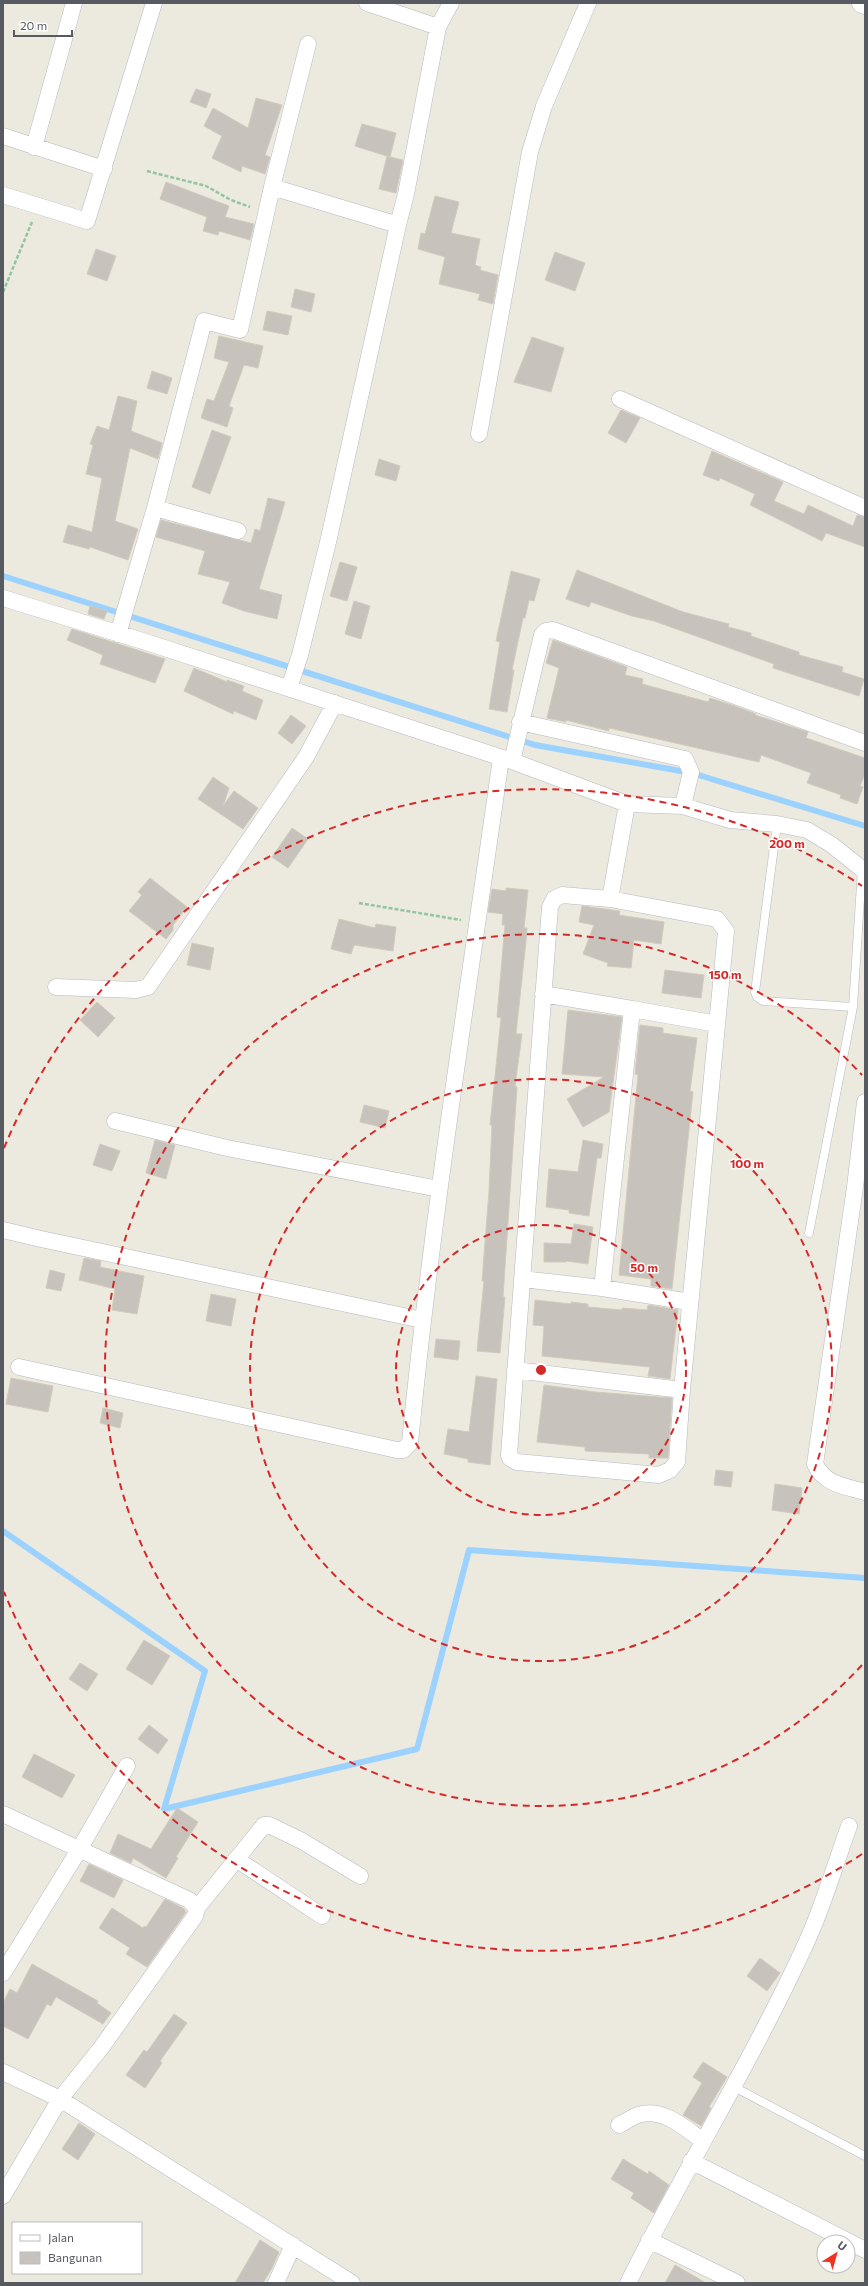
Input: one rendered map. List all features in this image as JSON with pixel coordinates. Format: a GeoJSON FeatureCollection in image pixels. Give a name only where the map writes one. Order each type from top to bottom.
{"type":"FeatureCollection","features":[{"type":"Feature","properties":{"kind":"street"},"geometry":{"type":"LineString","coordinates":[[34,147],[74,3]]}},
{"type":"Feature","properties":{"kind":"street"},"geometry":{"type":"LineString","coordinates":[[3,196],[87,221],[154,3]]}},
{"type":"Feature","properties":{"kind":"street"},"geometry":{"type":"LineString","coordinates":[[367,3],[438,27]]}},
{"type":"Feature","properties":{"kind":"street"},"geometry":{"type":"LineString","coordinates":[[291,681],[300,655],[328,538],[406,194],[438,27],[451,3]]}},
{"type":"Feature","properties":{"kind":"street"},"geometry":{"type":"LineString","coordinates":[[479,434],[530,152],[544,106],[588,3]]}},
{"type":"Feature","properties":{"kind":"street"},"geometry":{"type":"LineString","coordinates":[[118,634],[124,618],[129,594],[155,508],[204,321],[240,330],[272,187],[308,44]]}},
{"type":"Feature","properties":{"kind":"street"},"geometry":{"type":"LineString","coordinates":[[3,136],[104,169]]}},
{"type":"Feature","properties":{"kind":"street"},"geometry":{"type":"LineString","coordinates":[[272,187],[398,225]]}},
{"type":"Feature","properties":{"kind":"street"},"geometry":{"type":"LineString","coordinates":[[620,399],[865,508]]}},
{"type":"Feature","properties":{"kind":"street"},"geometry":{"type":"LineString","coordinates":[[155,508],[238,531]]}},
{"type":"Feature","properties":{"kind":"street"},"geometry":{"type":"LineString","coordinates":[[3,598],[118,634],[291,681],[335,703],[509,756],[626,804],[685,799],[730,820],[777,824],[807,830],[832,845],[864,869]]}},
{"type":"Feature","properties":{"kind":"street"},"geometry":{"type":"LineString","coordinates":[[19,1367],[402,1450],[410,1443],[422,1320],[477,922],[509,756],[520,726],[542,635],[546,631],[553,630],[865,743]]}},
{"type":"Feature","properties":{"kind":"street"},"geometry":{"type":"LineString","coordinates":[[56,988],[136,990],[148,987],[306,757],[335,703]]}},
{"type":"Feature","properties":{"kind":"street"},"geometry":{"type":"LineString","coordinates":[[520,726],[682,758],[689,764],[691,772],[685,799]]}},
{"type":"Feature","properties":{"kind":"street"},"geometry":{"type":"LineString","coordinates":[[610,899],[626,804]]}},
{"type":"Feature","properties":{"kind":"street"},"geometry":{"type":"LineString","coordinates":[[569,895],[610,899],[717,919],[722,923],[726,930],[690,1302],[677,1462],[670,1470],[659,1476],[517,1462],[510,1458],[509,1454],[550,907],[554,898],[569,895]]}},
{"type":"Feature","properties":{"kind":"street"},"geometry":{"type":"LineString","coordinates":[[543,994],[717,1024]]}},
{"type":"Feature","properties":{"kind":"street"},"geometry":{"type":"LineString","coordinates":[[602,1288],[632,1009]]}},
{"type":"Feature","properties":{"kind":"street"},"geometry":{"type":"LineString","coordinates":[[865,1107],[860,1189],[815,1464],[826,1479],[834,1484],[865,1492]]}},
{"type":"Feature","properties":{"kind":"street"},"geometry":{"type":"LineString","coordinates":[[115,1120],[227,1148],[439,1189]]}},
{"type":"Feature","properties":{"kind":"street"},"geometry":{"type":"LineString","coordinates":[[3,1230],[41,1240],[422,1320]]}},
{"type":"Feature","properties":{"kind":"street"},"geometry":{"type":"LineString","coordinates":[[522,1279],[602,1288],[690,1302]]}},
{"type":"Feature","properties":{"kind":"street"},"geometry":{"type":"LineString","coordinates":[[515,1370],[682,1390]]}},
{"type":"Feature","properties":{"kind":"street"},"geometry":{"type":"LineString","coordinates":[[3,1973],[79,1850],[127,1766]]}},
{"type":"Feature","properties":{"kind":"street"},"geometry":{"type":"LineString","coordinates":[[3,1814],[188,1900],[196,1908]]}},
{"type":"Feature","properties":{"kind":"street"},"geometry":{"type":"LineString","coordinates":[[3,2196],[60,2099],[101,2048],[168,1954],[195,1916],[196,1908],[261,1828],[269,1825],[302,1841],[360,1876]]}},
{"type":"Feature","properties":{"kind":"street"},"geometry":{"type":"LineString","coordinates":[[628,2283],[691,2161],[734,2087],[802,1952],[849,1826]]}},
{"type":"Feature","properties":{"kind":"street"},"geometry":{"type":"LineString","coordinates":[[236,1858],[322,1916]]}},
{"type":"Feature","properties":{"kind":"street"},"geometry":{"type":"LineString","coordinates":[[3,2072],[60,2099],[352,2283]]}},
{"type":"Feature","properties":{"kind":"street"},"geometry":{"type":"LineString","coordinates":[[619,2126],[639,2114],[655,2114],[670,2118],[703,2141]]}},
{"type":"Feature","properties":{"kind":"street"},"geometry":{"type":"LineString","coordinates":[[691,2161],[865,2250]]}},
{"type":"Feature","properties":{"kind":"street"},"geometry":{"type":"LineString","coordinates":[[649,2240],[717,2279],[738,2283]]}},
{"type":"Feature","properties":{"kind":"street"},"geometry":{"type":"LineString","coordinates":[[276,2283],[293,2245]]}},
{"type":"Feature","properties":{"kind":"lane"},"geometry":{"type":"LineString","coordinates":[[777,824],[755,992],[763,1001],[853,1007]]}},
{"type":"Feature","properties":{"kind":"lane"},"geometry":{"type":"LineString","coordinates":[[809,1233],[853,1007],[864,869]]}},
{"type":"Feature","properties":{"kind":"lane"},"geometry":{"type":"LineString","coordinates":[[734,2087],[865,2156]]}},
{"type":"Feature","properties":{"kind":"path"},"geometry":{"type":"LineString","coordinates":[[147,172],[206,186],[231,200],[267,212]]}},
{"type":"Feature","properties":{"kind":"path"},"geometry":{"type":"LineString","coordinates":[[3,292],[18,251],[38,207]]}},
{"type":"Feature","properties":{"kind":"path"},"geometry":{"type":"LineString","coordinates":[[359,903],[477,922]]}},
{"type":"Feature","properties":{"kind":"building"},"geometry":{"type":"Polygon","coordinates":[[[196,89],[211,94],[206,108],[190,102],[196,89]]]}},
{"type":"Feature","properties":{"kind":"building"},"geometry":{"type":"Polygon","coordinates":[[[256,98],[282,105],[265,155],[270,157],[265,174],[242,166],[241,172],[212,158],[222,136],[204,126],[213,108],[248,128],[256,98]]]}},
{"type":"Feature","properties":{"kind":"building"},"geometry":{"type":"Polygon","coordinates":[[[362,124],[396,133],[390,157],[403,160],[396,193],[379,189],[387,156],[355,146],[362,124]]]}},
{"type":"Feature","properties":{"kind":"building"},"geometry":{"type":"Polygon","coordinates":[[[166,182],[229,206],[225,217],[254,224],[250,240],[219,231],[218,235],[203,231],[207,217],[160,199],[166,182]]]}},
{"type":"Feature","properties":{"kind":"building"},"geometry":{"type":"Polygon","coordinates":[[[435,196],[459,202],[451,233],[480,239],[475,265],[481,267],[480,270],[498,275],[493,304],[478,300],[480,294],[439,284],[445,257],[418,249],[421,233],[425,234],[435,196]]]}},
{"type":"Feature","properties":{"kind":"building"},"geometry":{"type":"Polygon","coordinates":[[[96,249],[116,256],[107,281],[87,274],[96,249]]]}},
{"type":"Feature","properties":{"kind":"building"},"geometry":{"type":"Polygon","coordinates":[[[555,252],[585,263],[575,291],[545,280],[555,252]]]}},
{"type":"Feature","properties":{"kind":"building"},"geometry":{"type":"Polygon","coordinates":[[[295,289],[315,294],[311,312],[291,307],[295,289]]]}},
{"type":"Feature","properties":{"kind":"building"},"geometry":{"type":"Polygon","coordinates":[[[267,311],[292,316],[288,335],[263,330],[267,311]]]}},
{"type":"Feature","properties":{"kind":"building"},"geometry":{"type":"Polygon","coordinates":[[[219,336],[263,346],[258,368],[244,365],[229,406],[233,408],[227,427],[201,418],[207,399],[214,401],[229,362],[214,358],[219,336]]]}},
{"type":"Feature","properties":{"kind":"building"},"geometry":{"type":"Polygon","coordinates":[[[532,337],[564,348],[551,392],[514,382],[532,337]]]}},
{"type":"Feature","properties":{"kind":"building"},"geometry":{"type":"Polygon","coordinates":[[[152,371],[172,378],[167,394],[147,388],[152,371]]]}},
{"type":"Feature","properties":{"kind":"building"},"geometry":{"type":"Polygon","coordinates":[[[118,396],[137,401],[131,431],[162,443],[158,459],[130,448],[115,521],[138,529],[128,560],[90,547],[89,549],[63,542],[68,525],[92,532],[102,478],[86,474],[93,445],[90,444],[97,426],[109,430],[118,396]]]}},
{"type":"Feature","properties":{"kind":"building"},"geometry":{"type":"Polygon","coordinates":[[[621,410],[640,418],[626,443],[608,433],[621,410]]]}},
{"type":"Feature","properties":{"kind":"building"},"geometry":{"type":"Polygon","coordinates":[[[212,430],[231,437],[210,494],[192,487],[212,430]]]}},
{"type":"Feature","properties":{"kind":"building"},"geometry":{"type":"Polygon","coordinates":[[[712,451],[783,482],[774,501],[804,514],[808,505],[853,526],[857,515],[865,517],[865,547],[826,533],[822,541],[750,505],[755,494],[720,478],[719,481],[703,475],[712,451]]]}},
{"type":"Feature","properties":{"kind":"building"},"geometry":{"type":"Polygon","coordinates":[[[379,459],[400,466],[396,481],[375,475],[379,459]]]}},
{"type":"Feature","properties":{"kind":"building"},"geometry":{"type":"Polygon","coordinates":[[[268,498],[285,502],[259,589],[282,595],[277,619],[244,611],[222,603],[230,582],[198,574],[205,551],[156,537],[161,520],[251,543],[255,529],[260,531],[268,498]]]}},
{"type":"Feature","properties":{"kind":"building"},"geometry":{"type":"Polygon","coordinates":[[[340,562],[357,567],[347,601],[330,596],[340,562]]]}},
{"type":"Feature","properties":{"kind":"building"},"geometry":{"type":"Polygon","coordinates":[[[577,570],[683,612],[729,624],[728,627],[751,633],[751,636],[799,652],[799,655],[843,667],[842,672],[864,679],[859,696],[773,668],[774,664],[654,621],[632,616],[591,602],[589,607],[566,599],[577,570]]]}},
{"type":"Feature","properties":{"kind":"building"},"geometry":{"type":"Polygon","coordinates":[[[511,571],[540,579],[534,601],[529,600],[525,618],[523,618],[512,670],[514,670],[507,712],[489,709],[500,642],[496,641],[511,571]]]}},
{"type":"Feature","properties":{"kind":"building"},"geometry":{"type":"Polygon","coordinates":[[[354,601],[370,606],[361,639],[345,634],[354,601]]]}},
{"type":"Feature","properties":{"kind":"building"},"geometry":{"type":"Polygon","coordinates":[[[90,606],[107,611],[104,619],[88,614],[90,606]]]}},
{"type":"Feature","properties":{"kind":"building"},"geometry":{"type":"Polygon","coordinates":[[[72,629],[165,659],[155,683],[100,664],[103,655],[67,640],[72,629]]]}},
{"type":"Feature","properties":{"kind":"building"},"geometry":{"type":"Polygon","coordinates":[[[553,640],[627,667],[625,675],[643,679],[642,684],[708,702],[710,698],[735,706],[756,714],[755,715],[808,732],[806,738],[865,758],[865,774],[860,786],[863,787],[857,804],[840,798],[841,795],[807,783],[811,773],[761,755],[759,762],[609,728],[609,731],[566,720],[566,722],[547,718],[559,668],[546,663],[553,640]]]}},
{"type":"Feature","properties":{"kind":"building"},"geometry":{"type":"Polygon","coordinates":[[[194,668],[227,682],[227,680],[244,686],[242,691],[263,700],[256,720],[234,711],[233,714],[184,691],[194,668]]]}},
{"type":"Feature","properties":{"kind":"building"},"geometry":{"type":"Polygon","coordinates":[[[291,715],[306,726],[292,744],[278,733],[291,715]]]}},
{"type":"Feature","properties":{"kind":"building"},"geometry":{"type":"Polygon","coordinates":[[[213,777],[229,788],[223,806],[234,791],[258,808],[243,829],[198,799],[213,777]]]}},
{"type":"Feature","properties":{"kind":"building"},"geometry":{"type":"Polygon","coordinates":[[[292,828],[308,839],[288,868],[272,857],[292,828]]]}},
{"type":"Feature","properties":{"kind":"building"},"geometry":{"type":"Polygon","coordinates":[[[150,878],[187,907],[173,925],[173,930],[166,939],[129,911],[142,895],[138,892],[150,878]]]}},
{"type":"Feature","properties":{"kind":"building"},"geometry":{"type":"Polygon","coordinates":[[[506,888],[528,890],[524,928],[527,928],[526,941],[516,1034],[522,1034],[515,1086],[517,1087],[503,1297],[505,1297],[500,1353],[477,1351],[484,1281],[482,1281],[489,1191],[492,1125],[490,1125],[501,1018],[497,1017],[505,925],[502,925],[503,914],[488,912],[492,889],[506,891],[506,888]]]}},
{"type":"Feature","properties":{"kind":"building"},"geometry":{"type":"Polygon","coordinates":[[[582,906],[620,911],[619,915],[664,922],[661,944],[634,940],[631,968],[607,966],[608,963],[583,954],[594,925],[579,922],[582,906]]]}},
{"type":"Feature","properties":{"kind":"building"},"geometry":{"type":"Polygon","coordinates":[[[339,919],[375,928],[376,924],[396,927],[393,951],[354,945],[351,954],[331,949],[339,919]]]}},
{"type":"Feature","properties":{"kind":"building"},"geometry":{"type":"Polygon","coordinates":[[[192,943],[214,948],[210,970],[187,965],[192,943]]]}},
{"type":"Feature","properties":{"kind":"building"},"geometry":{"type":"Polygon","coordinates":[[[665,970],[704,975],[701,998],[662,993],[665,970]]]}},
{"type":"Feature","properties":{"kind":"building"},"geometry":{"type":"Polygon","coordinates":[[[97,1002],[115,1018],[98,1037],[80,1020],[97,1002]]]}},
{"type":"Feature","properties":{"kind":"building"},"geometry":{"type":"Polygon","coordinates":[[[568,1010],[622,1017],[609,1112],[583,1127],[567,1099],[604,1077],[562,1074],[568,1010]]]}},
{"type":"Feature","properties":{"kind":"building"},"geometry":{"type":"Polygon","coordinates":[[[640,1025],[663,1028],[663,1033],[697,1038],[690,1091],[693,1092],[672,1289],[651,1286],[651,1279],[619,1275],[638,1075],[635,1074],[640,1025]]]}},
{"type":"Feature","properties":{"kind":"building"},"geometry":{"type":"Polygon","coordinates":[[[364,1105],[389,1111],[385,1128],[360,1122],[364,1105]]]}},
{"type":"Feature","properties":{"kind":"building"},"geometry":{"type":"Polygon","coordinates":[[[155,1140],[175,1145],[166,1179],[146,1173],[155,1140]]]}},
{"type":"Feature","properties":{"kind":"building"},"geometry":{"type":"Polygon","coordinates":[[[583,1140],[603,1144],[601,1158],[597,1158],[589,1216],[569,1213],[569,1210],[546,1207],[549,1169],[578,1172],[583,1140]]]}},
{"type":"Feature","properties":{"kind":"building"},"geometry":{"type":"Polygon","coordinates":[[[100,1144],[120,1151],[112,1171],[93,1165],[100,1144]]]}},
{"type":"Feature","properties":{"kind":"building"},"geometry":{"type":"Polygon","coordinates":[[[574,1224],[593,1227],[588,1264],[566,1261],[544,1262],[544,1243],[571,1244],[574,1224]]]}},
{"type":"Feature","properties":{"kind":"building"},"geometry":{"type":"Polygon","coordinates":[[[84,1258],[101,1261],[100,1267],[144,1276],[137,1314],[112,1310],[115,1289],[79,1280],[84,1258]]]}},
{"type":"Feature","properties":{"kind":"building"},"geometry":{"type":"Polygon","coordinates":[[[50,1270],[65,1274],[61,1291],[46,1288],[50,1270]]]}},
{"type":"Feature","properties":{"kind":"building"},"geometry":{"type":"Polygon","coordinates":[[[211,1294],[236,1299],[231,1326],[206,1321],[211,1294]]]}},
{"type":"Feature","properties":{"kind":"building"},"geometry":{"type":"Polygon","coordinates":[[[535,1300],[571,1304],[571,1302],[588,1304],[588,1307],[622,1310],[622,1308],[647,1310],[648,1305],[678,1310],[670,1379],[648,1376],[650,1367],[542,1356],[544,1326],[533,1325],[535,1300]]]}},
{"type":"Feature","properties":{"kind":"building"},"geometry":{"type":"Polygon","coordinates":[[[436,1339],[460,1341],[458,1360],[434,1357],[436,1339]]]}},
{"type":"Feature","properties":{"kind":"building"},"geometry":{"type":"Polygon","coordinates":[[[476,1376],[497,1379],[490,1465],[468,1462],[468,1459],[444,1454],[448,1429],[469,1432],[476,1376]]]}},
{"type":"Feature","properties":{"kind":"building"},"geometry":{"type":"Polygon","coordinates":[[[11,1378],[53,1386],[48,1412],[6,1404],[11,1378]]]}},
{"type":"Feature","properties":{"kind":"building"},"geometry":{"type":"Polygon","coordinates":[[[544,1385],[595,1392],[672,1398],[668,1458],[649,1458],[649,1454],[585,1451],[585,1447],[537,1442],[544,1385]]]}},
{"type":"Feature","properties":{"kind":"building"},"geometry":{"type":"Polygon","coordinates":[[[103,1408],[123,1413],[120,1428],[100,1423],[103,1408]]]}},
{"type":"Feature","properties":{"kind":"building"},"geometry":{"type":"Polygon","coordinates":[[[716,1470],[733,1472],[731,1487],[714,1485],[716,1470]]]}},
{"type":"Feature","properties":{"kind":"building"},"geometry":{"type":"Polygon","coordinates":[[[775,1484],[802,1488],[799,1514],[772,1510],[775,1484]]]}},
{"type":"Feature","properties":{"kind":"building"},"geometry":{"type":"Polygon","coordinates":[[[144,1640],[170,1656],[152,1685],[126,1669],[144,1640]]]}},
{"type":"Feature","properties":{"kind":"building"},"geometry":{"type":"Polygon","coordinates":[[[80,1663],[98,1674],[87,1691],[69,1679],[80,1663]]]}},
{"type":"Feature","properties":{"kind":"building"},"geometry":{"type":"Polygon","coordinates":[[[149,1725],[168,1740],[158,1754],[138,1739],[149,1725]]]}},
{"type":"Feature","properties":{"kind":"building"},"geometry":{"type":"Polygon","coordinates":[[[34,1754],[75,1775],[62,1798],[22,1777],[34,1754]]]}},
{"type":"Feature","properties":{"kind":"building"},"geometry":{"type":"Polygon","coordinates":[[[177,1808],[198,1822],[176,1857],[178,1858],[166,1878],[133,1858],[131,1863],[110,1853],[118,1834],[151,1849],[177,1808]]]}},
{"type":"Feature","properties":{"kind":"building"},"geometry":{"type":"Polygon","coordinates":[[[89,1864],[123,1880],[114,1898],[80,1881],[89,1864]]]}},
{"type":"Feature","properties":{"kind":"building"},"geometry":{"type":"Polygon","coordinates":[[[165,1899],[183,1908],[186,1912],[147,1967],[126,1954],[130,1948],[99,1928],[112,1908],[143,1928],[144,1926],[146,1927],[165,1899]]]}},
{"type":"Feature","properties":{"kind":"building"},"geometry":{"type":"Polygon","coordinates":[[[760,1958],[780,1973],[767,1991],[747,1976],[760,1958]]]}},
{"type":"Feature","properties":{"kind":"building"},"geometry":{"type":"Polygon","coordinates":[[[32,1964],[98,2001],[97,2003],[111,2013],[103,2024],[56,1997],[51,2006],[47,2004],[28,2039],[3,2026],[3,2003],[10,1989],[17,1993],[32,1964]]]}},
{"type":"Feature","properties":{"kind":"building"},"geometry":{"type":"Polygon","coordinates":[[[174,2014],[187,2023],[160,2061],[162,2063],[145,2088],[126,2075],[144,2050],[147,2052],[174,2014]]]}},
{"type":"Feature","properties":{"kind":"building"},"geometry":{"type":"Polygon","coordinates":[[[703,2062],[727,2077],[709,2107],[711,2108],[701,2126],[683,2115],[702,2083],[693,2077],[703,2062]]]}},
{"type":"Feature","properties":{"kind":"building"},"geometry":{"type":"Polygon","coordinates":[[[79,2123],[95,2134],[78,2160],[62,2149],[79,2123]]]}},
{"type":"Feature","properties":{"kind":"building"},"geometry":{"type":"Polygon","coordinates":[[[623,2159],[648,2174],[649,2171],[669,2185],[654,2213],[631,2198],[634,2193],[611,2179],[623,2159]]]}},
{"type":"Feature","properties":{"kind":"building"},"geometry":{"type":"Polygon","coordinates":[[[260,2240],[279,2252],[272,2268],[263,2283],[235,2283],[260,2240]]]}},
{"type":"Feature","properties":{"kind":"building"},"geometry":{"type":"Polygon","coordinates":[[[675,2265],[706,2283],[665,2283],[675,2265]]]}},
{"type":"Feature","properties":{"kind":"waterway"},"geometry":{"type":"LineString","coordinates":[[3,576],[535,745],[692,773],[865,826]]}},
{"type":"Feature","properties":{"kind":"waterway"},"geometry":{"type":"LineString","coordinates":[[3,1531],[205,1671],[164,1809],[417,1749],[469,1550],[865,1578]]}}]}
